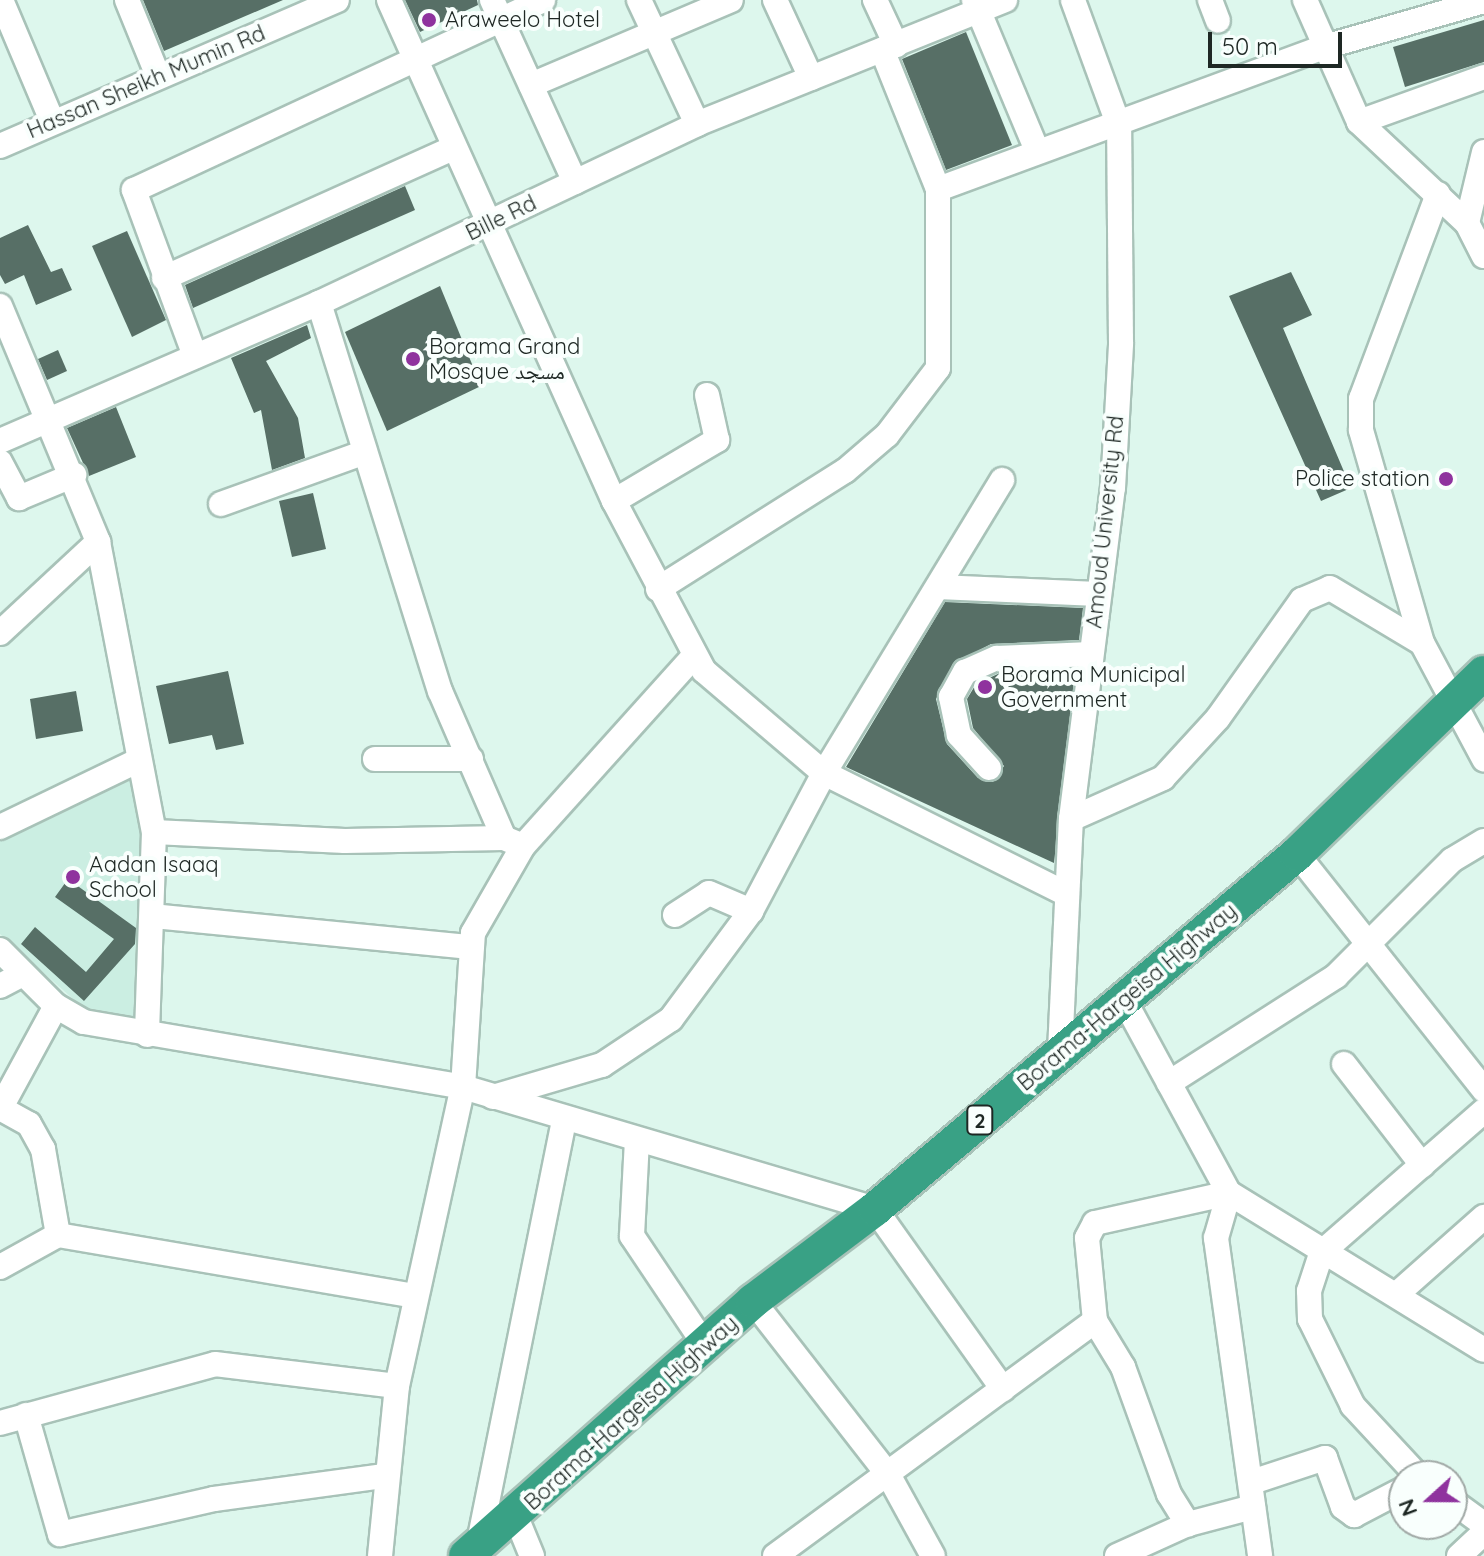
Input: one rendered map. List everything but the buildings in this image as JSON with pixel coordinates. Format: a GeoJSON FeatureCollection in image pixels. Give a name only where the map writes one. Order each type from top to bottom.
{"type":"FeatureCollection","features":[{"type":"Feature","properties":{"kind":"highway","name":"Borama-Hargeisa Highway"},"geometry":{"type":"LineString","coordinates":[[472,1551],[516,1517],[707,1348],[753,1301],[875,1209],[1297,854],[1484,673]]}},
{"type":"Feature","properties":{"kind":"street"},"geometry":{"type":"LineString","coordinates":[[1,0],[52,121]]}},
{"type":"Feature","properties":{"kind":"street"},"geometry":{"type":"LineString","coordinates":[[127,0],[158,76]]}},
{"type":"Feature","properties":{"kind":"street","name":"Hassan Sheikh Mumin Rd"},"geometry":{"type":"LineString","coordinates":[[0,146],[158,76],[290,9],[337,0]]}},
{"type":"Feature","properties":{"kind":"street"},"geometry":{"type":"LineString","coordinates":[[389,0],[486,226],[614,501],[694,656],[824,773],[1067,894]]}},
{"type":"Feature","properties":{"kind":"street"},"geometry":{"type":"LineString","coordinates":[[195,356],[134,204],[139,185],[413,57],[496,10],[543,0]]}},
{"type":"Feature","properties":{"kind":"street"},"geometry":{"type":"LineString","coordinates":[[639,0],[697,124]]}},
{"type":"Feature","properties":{"kind":"street"},"geometry":{"type":"LineString","coordinates":[[531,85],[731,0]]}},
{"type":"Feature","properties":{"kind":"street"},"geometry":{"type":"LineString","coordinates":[[775,0],[811,78]]}},
{"type":"Feature","properties":{"kind":"street"},"geometry":{"type":"LineString","coordinates":[[658,589],[845,471],[928,387],[942,346],[938,189],[875,0]]}},
{"type":"Feature","properties":{"kind":"street","name":"Bille Rd"},"geometry":{"type":"LineString","coordinates":[[0,441],[319,303],[697,124],[889,47],[976,5],[1005,0]]}},
{"type":"Feature","properties":{"kind":"street","name":"Amoud University Rd"},"geometry":{"type":"LineString","coordinates":[[1060,1051],[1071,819],[1098,594],[1121,343],[1119,126],[1073,0]]}},
{"type":"Feature","properties":{"kind":"street"},"geometry":{"type":"LineString","coordinates":[[1305,0],[1321,48],[1359,122],[1467,223],[1484,256]]}},
{"type":"Feature","properties":{"kind":"street"},"geometry":{"type":"LineString","coordinates":[[938,189],[1036,148],[1119,126],[1321,48],[1484,1]]}},
{"type":"Feature","properties":{"kind":"street"},"geometry":{"type":"LineString","coordinates":[[976,5],[1036,148]]}},
{"type":"Feature","properties":{"kind":"street"},"geometry":{"type":"LineString","coordinates":[[496,10],[575,182]]}},
{"type":"Feature","properties":{"kind":"street"},"geometry":{"type":"LineString","coordinates":[[1359,122],[1484,77]]}},
{"type":"Feature","properties":{"kind":"street"},"geometry":{"type":"LineString","coordinates":[[164,278],[453,148]]}},
{"type":"Feature","properties":{"kind":"street"},"geometry":{"type":"LineString","coordinates":[[1467,223],[1484,152]]}},
{"type":"Feature","properties":{"kind":"street"},"geometry":{"type":"LineString","coordinates":[[1438,194],[1361,399],[1361,430],[1422,643],[1484,759]]}},
{"type":"Feature","properties":{"kind":"street"},"geometry":{"type":"LineString","coordinates":[[319,303],[363,453],[440,691],[514,842]]}},
{"type":"Feature","properties":{"kind":"street"},"geometry":{"type":"LineString","coordinates":[[0,306],[52,421],[98,542],[154,832],[147,1035]]}},
{"type":"Feature","properties":{"kind":"street"},"geometry":{"type":"LineString","coordinates":[[614,501],[717,440],[707,395]]}},
{"type":"Feature","properties":{"kind":"street"},"geometry":{"type":"LineString","coordinates":[[221,504],[363,453]]}},
{"type":"Feature","properties":{"kind":"street"},"geometry":{"type":"LineString","coordinates":[[0,462],[19,498],[74,475]]}},
{"type":"Feature","properties":{"kind":"street"},"geometry":{"type":"LineString","coordinates":[[493,1097],[565,1080],[640,1044],[671,1019],[751,911],[824,773],[1002,480]]}},
{"type":"Feature","properties":{"kind":"street"},"geometry":{"type":"LineString","coordinates":[[0,633],[98,542]]}},
{"type":"Feature","properties":{"kind":"street"},"geometry":{"type":"LineString","coordinates":[[938,587],[1098,594]]}},
{"type":"Feature","properties":{"kind":"street"},"geometry":{"type":"LineString","coordinates":[[1071,819],[1134,796],[1174,768],[1314,592],[1343,592],[1422,643]]}},
{"type":"Feature","properties":{"kind":"street"},"geometry":{"type":"LineString","coordinates":[[989,768],[959,735],[951,697],[965,672],[997,658],[1091,654]]}},
{"type":"Feature","properties":{"kind":"street"},"geometry":{"type":"LineString","coordinates":[[380,1556],[384,1476],[397,1386],[463,1087],[471,947],[486,900],[514,842],[694,656]]}},
{"type":"Feature","properties":{"kind":"street"},"geometry":{"type":"LineString","coordinates":[[375,759],[471,759]]}},
{"type":"Feature","properties":{"kind":"street"},"geometry":{"type":"LineString","coordinates":[[0,827],[139,760]]}},
{"type":"Feature","properties":{"kind":"street"},"geometry":{"type":"LineString","coordinates":[[154,832],[345,841],[514,842]]}},
{"type":"Feature","properties":{"kind":"street"},"geometry":{"type":"LineString","coordinates":[[1169,1083],[1336,976],[1452,860],[1484,841]]}},
{"type":"Feature","properties":{"kind":"street"},"geometry":{"type":"LineString","coordinates":[[1297,854],[1484,1090]]}},
{"type":"Feature","properties":{"kind":"street"},"geometry":{"type":"LineString","coordinates":[[675,915],[709,893],[751,911]]}},
{"type":"Feature","properties":{"kind":"street"},"geometry":{"type":"LineString","coordinates":[[153,916],[471,947]]}},
{"type":"Feature","properties":{"kind":"street"},"geometry":{"type":"LineString","coordinates":[[0,950],[56,1006],[84,1022],[463,1087],[564,1120],[760,1170],[875,1209],[1003,1389]]}},
{"type":"Feature","properties":{"kind":"street"},"geometry":{"type":"LineString","coordinates":[[0,986],[23,974]]}},
{"type":"Feature","properties":{"kind":"street"},"geometry":{"type":"LineString","coordinates":[[1124,1000],[1229,1193],[1321,1253],[1398,1293],[1484,1350]]}},
{"type":"Feature","properties":{"kind":"street"},"geometry":{"type":"LineString","coordinates":[[56,1006],[0,1108],[29,1124],[43,1149],[58,1235]]}},
{"type":"Feature","properties":{"kind":"street"},"geometry":{"type":"LineString","coordinates":[[1344,1064],[1422,1165]]}},
{"type":"Feature","properties":{"kind":"street"},"geometry":{"type":"LineString","coordinates":[[1403,1460],[1353,1406],[1310,1319],[1321,1253],[1484,1111]]}},
{"type":"Feature","properties":{"kind":"street"},"geometry":{"type":"LineString","coordinates":[[472,1551],[564,1120]]}},
{"type":"Feature","properties":{"kind":"street"},"geometry":{"type":"LineString","coordinates":[[637,1140],[632,1236],[707,1348]]}},
{"type":"Feature","properties":{"kind":"street"},"geometry":{"type":"LineString","coordinates":[[1188,1524],[1169,1494],[1123,1367],[1095,1321],[1087,1238],[1095,1223],[1229,1193]]}},
{"type":"Feature","properties":{"kind":"street"},"geometry":{"type":"LineString","coordinates":[[1229,1193],[1216,1238],[1260,1556]]}},
{"type":"Feature","properties":{"kind":"street"},"geometry":{"type":"LineString","coordinates":[[1398,1293],[1484,1217]]}},
{"type":"Feature","properties":{"kind":"street"},"geometry":{"type":"LineString","coordinates":[[0,1267],[58,1235],[415,1296]]}},
{"type":"Feature","properties":{"kind":"street"},"geometry":{"type":"LineString","coordinates":[[753,1301],[889,1476],[933,1556]]}},
{"type":"Feature","properties":{"kind":"street"},"geometry":{"type":"LineString","coordinates":[[775,1556],[889,1476],[1095,1321]]}},
{"type":"Feature","properties":{"kind":"street"},"geometry":{"type":"LineString","coordinates":[[0,1423],[215,1364],[397,1386]]}},
{"type":"Feature","properties":{"kind":"street"},"geometry":{"type":"LineString","coordinates":[[26,1415],[60,1534],[214,1499],[384,1476]]}},
{"type":"Feature","properties":{"kind":"street"},"geometry":{"type":"LineString","coordinates":[[1252,1482],[1325,1458],[1343,1507],[1354,1515],[1388,1497]]}},
{"type":"Feature","properties":{"kind":"street"},"geometry":{"type":"LineString","coordinates":[[1117,1556],[1188,1524],[1253,1507]]}},
{"type":"Feature","properties":{"kind":"street"},"geometry":{"type":"LineString","coordinates":[[516,1517],[532,1556]]}},
{"type":"Feature","properties":{"kind":"street"},"geometry":{"type":"LineString","coordinates":[[1459,1556],[1484,1533]]}},
{"type":"Feature","properties":{"kind":"shaded area","name":"Aadan Isaaq School"},"geometry":{"type":"Polygon","coordinates":[[[133,770],[146,834],[147,919],[135,1022],[81,1006],[0,934],[0,836],[133,770]]]}},
{"type":"Feature","properties":{"kind":"place","name":"Araweelo Hotel"},"geometry":{"type":"Point","coordinates":[429,20]}},
{"type":"Feature","properties":{"kind":"place","name":"Borama Grand Mosque مسجد"},"geometry":{"type":"Point","coordinates":[413,359]}},
{"type":"Feature","properties":{"kind":"place","name":"Police station"},"geometry":{"type":"Point","coordinates":[1446,479]}},
{"type":"Feature","properties":{"kind":"place","name":"Borama Municipal Government"},"geometry":{"type":"Point","coordinates":[985,687]}},
{"type":"Feature","properties":{"kind":"place","name":"Aadan Isaaq School"},"geometry":{"type":"Point","coordinates":[73,877]}}]}
